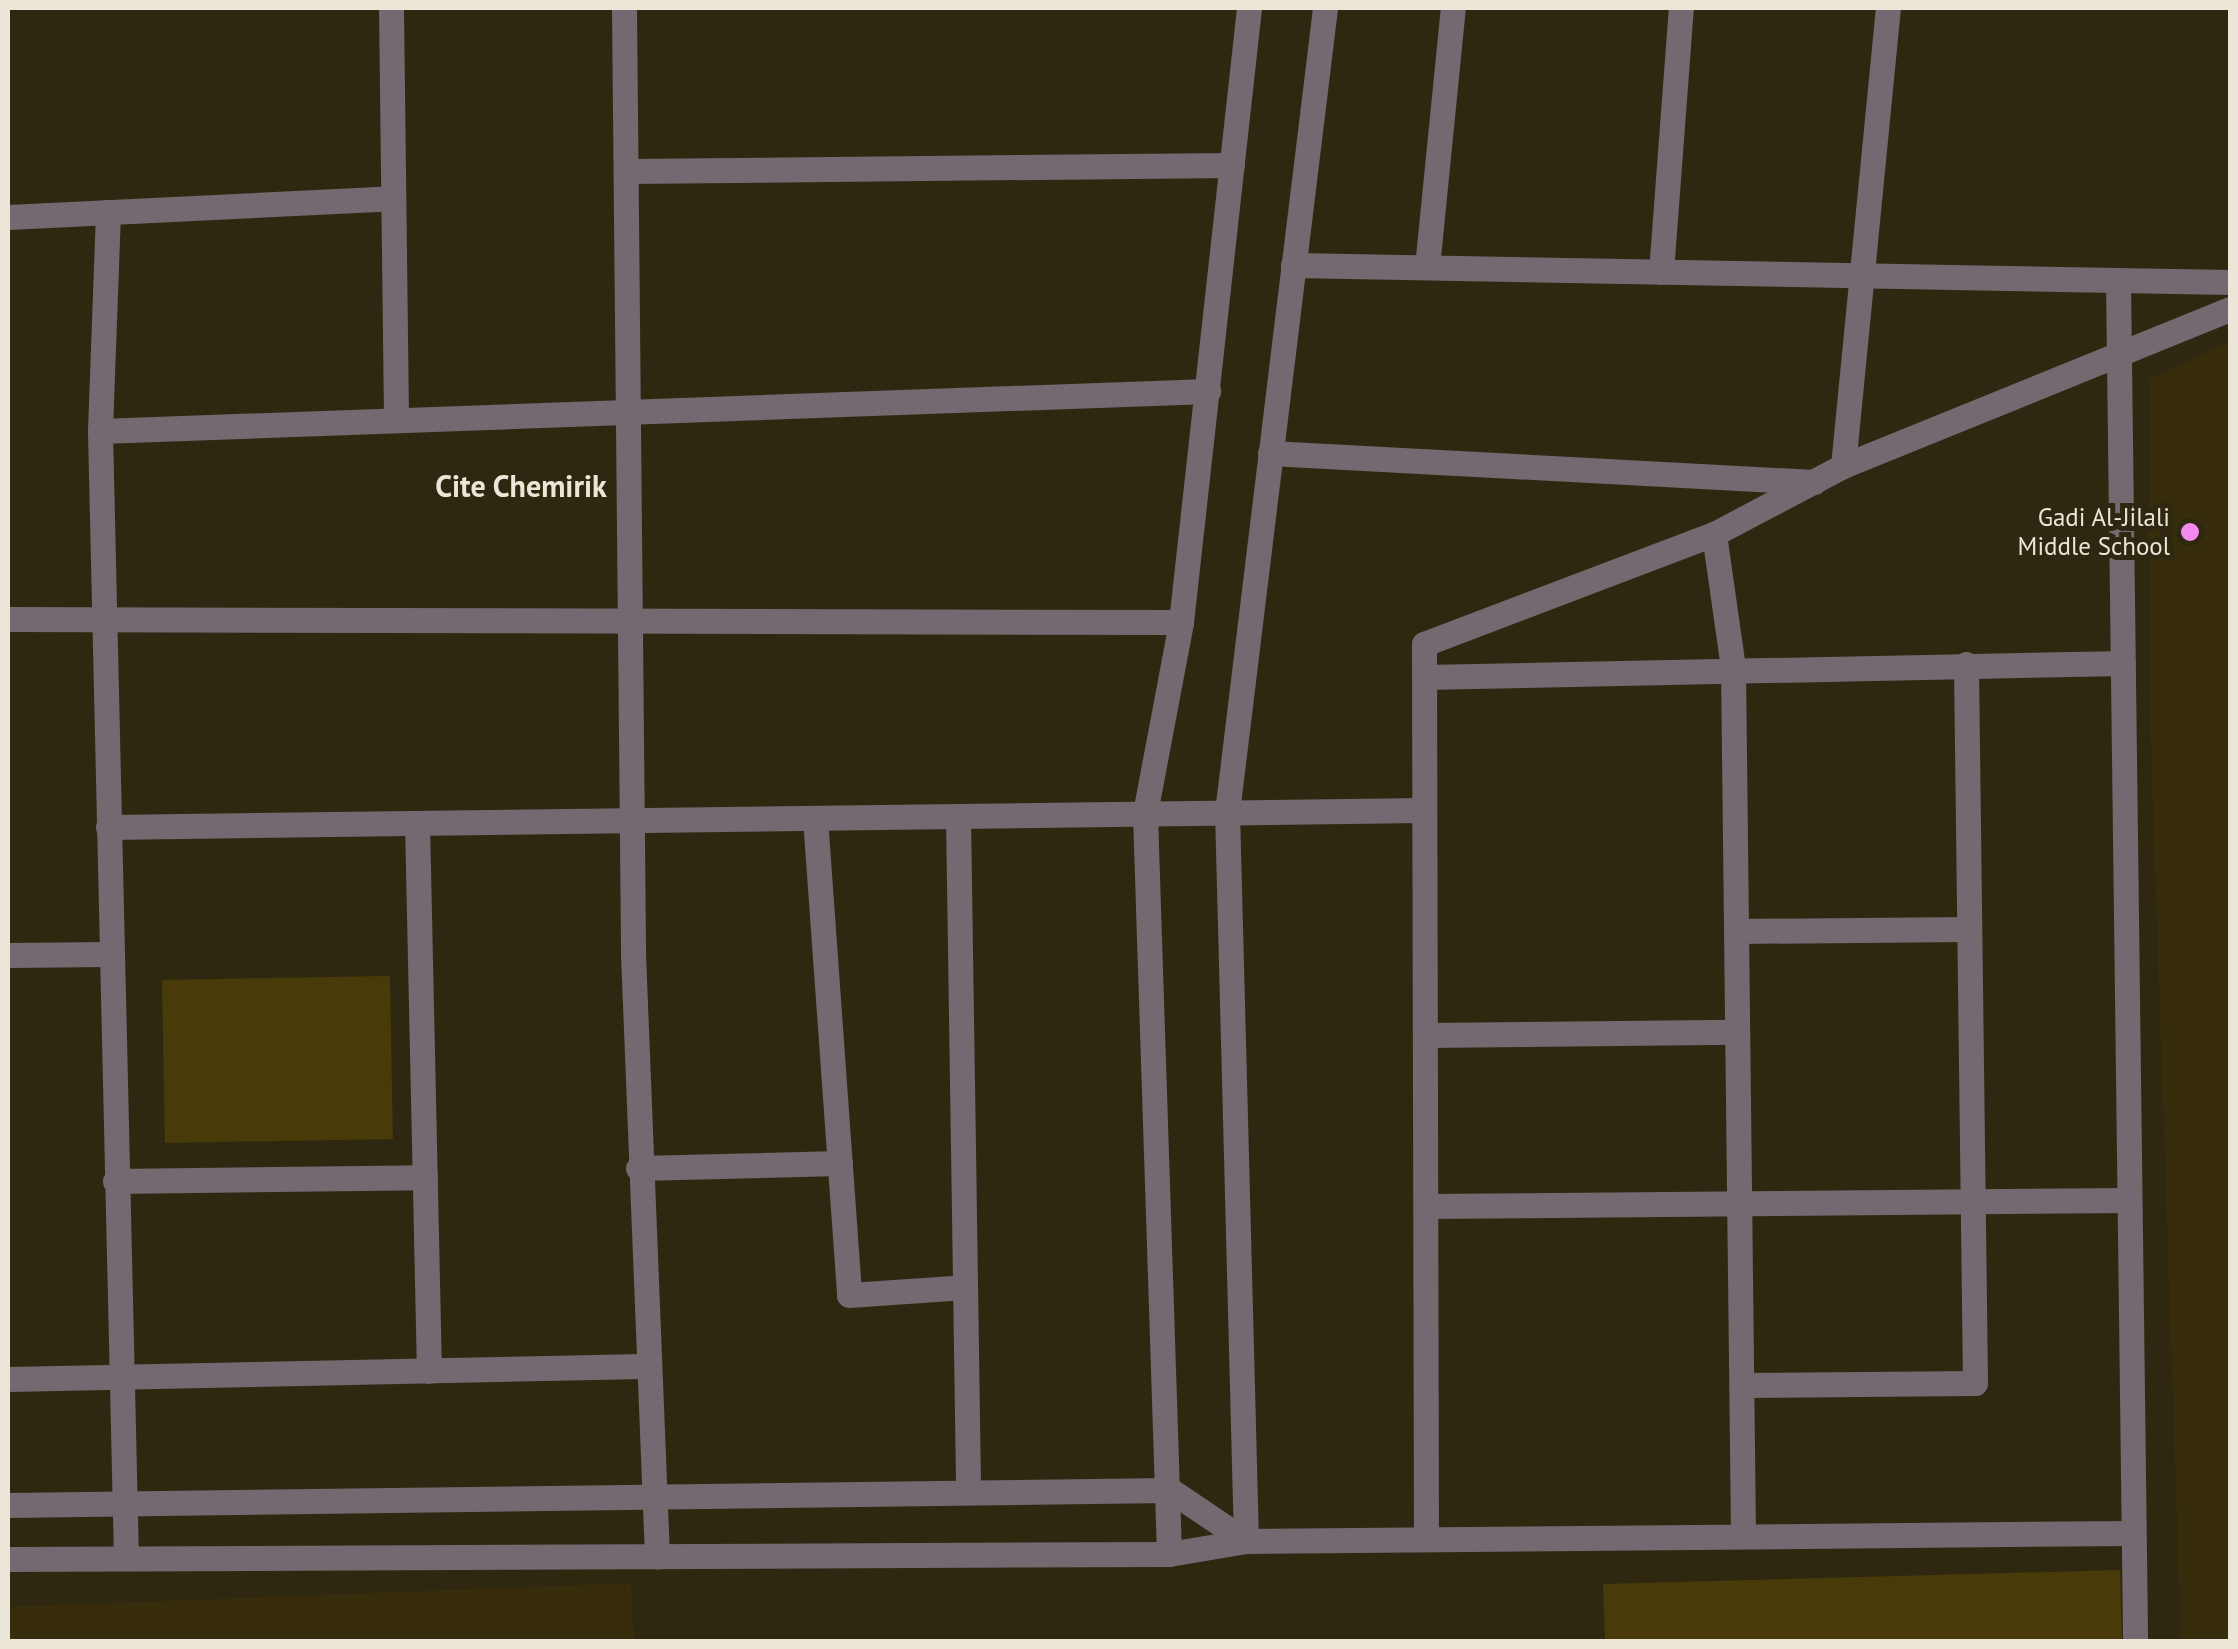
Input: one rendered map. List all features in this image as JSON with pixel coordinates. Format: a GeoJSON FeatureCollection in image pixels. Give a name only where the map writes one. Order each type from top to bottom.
{"type":"FeatureCollection","features":[{"type":"Feature","properties":{"kind":"street"},"geometry":{"type":"LineString","coordinates":[[392,8],[396,420]]}},
{"type":"Feature","properties":{"kind":"street"},"geometry":{"type":"LineString","coordinates":[[624,8],[625,412],[638,1168],[643,1366],[659,1491],[657,1556]]}},
{"type":"Feature","properties":{"kind":"street"},"geometry":{"type":"LineString","coordinates":[[1169,1554],[1170,1490],[1145,813],[1181,622],[1250,8]]}},
{"type":"Feature","properties":{"kind":"street"},"geometry":{"type":"LineString","coordinates":[[1246,1541],[1228,812],[1325,8]]}},
{"type":"Feature","properties":{"kind":"street"},"geometry":{"type":"LineString","coordinates":[[1426,267],[1453,8]]}},
{"type":"Feature","properties":{"kind":"street"},"geometry":{"type":"LineString","coordinates":[[1661,272],[1681,8]]}},
{"type":"Feature","properties":{"kind":"street"},"geometry":{"type":"LineString","coordinates":[[1843,466],[1888,8]]}},
{"type":"Feature","properties":{"kind":"street"},"geometry":{"type":"LineString","coordinates":[[626,171],[1232,165]]}},
{"type":"Feature","properties":{"kind":"street"},"geometry":{"type":"LineString","coordinates":[[8,217],[393,198]]}},
{"type":"Feature","properties":{"kind":"street"},"geometry":{"type":"LineString","coordinates":[[108,212],[100,431],[126,1558]]}},
{"type":"Feature","properties":{"kind":"street"},"geometry":{"type":"LineString","coordinates":[[1293,265],[2230,282]]}},
{"type":"Feature","properties":{"kind":"street"},"geometry":{"type":"LineString","coordinates":[[2118,280],[2134,1642]]}},
{"type":"Feature","properties":{"kind":"street"},"geometry":{"type":"LineString","coordinates":[[1426,1539],[1424,644],[1714,534],[1843,466],[2230,309]]}},
{"type":"Feature","properties":{"kind":"street"},"geometry":{"type":"LineString","coordinates":[[100,431],[1208,391]]}},
{"type":"Feature","properties":{"kind":"street"},"geometry":{"type":"LineString","coordinates":[[1270,453],[1818,482]]}},
{"type":"Feature","properties":{"kind":"street"},"geometry":{"type":"LineString","coordinates":[[1714,534],[1733,667],[1744,1536]]}},
{"type":"Feature","properties":{"kind":"street"},"geometry":{"type":"LineString","coordinates":[[8,618],[1181,622]]}},
{"type":"Feature","properties":{"kind":"street"},"geometry":{"type":"LineString","coordinates":[[1424,677],[1733,667],[2122,663]]}},
{"type":"Feature","properties":{"kind":"street"},"geometry":{"type":"LineString","coordinates":[[1742,1385],[1974,1383],[1966,664]]}},
{"type":"Feature","properties":{"kind":"street"},"geometry":{"type":"LineString","coordinates":[[108,827],[1424,810]]}},
{"type":"Feature","properties":{"kind":"street"},"geometry":{"type":"LineString","coordinates":[[958,816],[968,1485]]}},
{"type":"Feature","properties":{"kind":"street"},"geometry":{"type":"LineString","coordinates":[[814,818],[849,1295],[965,1287]]}},
{"type":"Feature","properties":{"kind":"street"},"geometry":{"type":"LineString","coordinates":[[417,823],[429,1370]]}},
{"type":"Feature","properties":{"kind":"street"},"geometry":{"type":"LineString","coordinates":[[1736,931],[1969,929]]}},
{"type":"Feature","properties":{"kind":"street"},"geometry":{"type":"LineString","coordinates":[[8,955],[110,954]]}},
{"type":"Feature","properties":{"kind":"street"},"geometry":{"type":"LineString","coordinates":[[1425,1034],[1737,1032]]}},
{"type":"Feature","properties":{"kind":"street"},"geometry":{"type":"LineString","coordinates":[[638,1168],[840,1163]]}},
{"type":"Feature","properties":{"kind":"street"},"geometry":{"type":"LineString","coordinates":[[115,1181],[425,1177]]}},
{"type":"Feature","properties":{"kind":"street"},"geometry":{"type":"LineString","coordinates":[[1426,1206],[2129,1200]]}},
{"type":"Feature","properties":{"kind":"street"},"geometry":{"type":"LineString","coordinates":[[8,1380],[643,1366]]}},
{"type":"Feature","properties":{"kind":"street"},"geometry":{"type":"LineString","coordinates":[[8,1504],[968,1485],[1170,1490],[1246,1541]]}},
{"type":"Feature","properties":{"kind":"street"},"geometry":{"type":"LineString","coordinates":[[8,1559],[1169,1554],[1246,1541],[2133,1533]]}},
{"type":"Feature","properties":{"kind":"shaded area"},"geometry":{"type":"Polygon","coordinates":[[[2230,341],[2230,1641],[2181,1642],[2149,686],[2149,379],[2230,341]]]}},
{"type":"Feature","properties":{"kind":"shaded area"},"geometry":{"type":"Polygon","coordinates":[[[390,976],[393,1139],[165,1143],[162,980],[390,976]]]}},
{"type":"Feature","properties":{"kind":"shaded area"},"geometry":{"type":"Polygon","coordinates":[[[2120,1570],[2122,1641],[1605,1641],[1603,1584],[2120,1570]]]}},
{"type":"Feature","properties":{"kind":"shaded area"},"geometry":{"type":"Polygon","coordinates":[[[631,1583],[634,1641],[8,1641],[8,1607],[631,1583]]]}},
{"type":"Feature","properties":{"kind":"place","name":"Gadi Al-Jilali Middle School"},"geometry":{"type":"Point","coordinates":[2190,532]}},
{"type":"Feature","properties":{"kind":"district","name":"Cite Chemirik"},"geometry":{"type":"Point","coordinates":[521,486]}}]}
